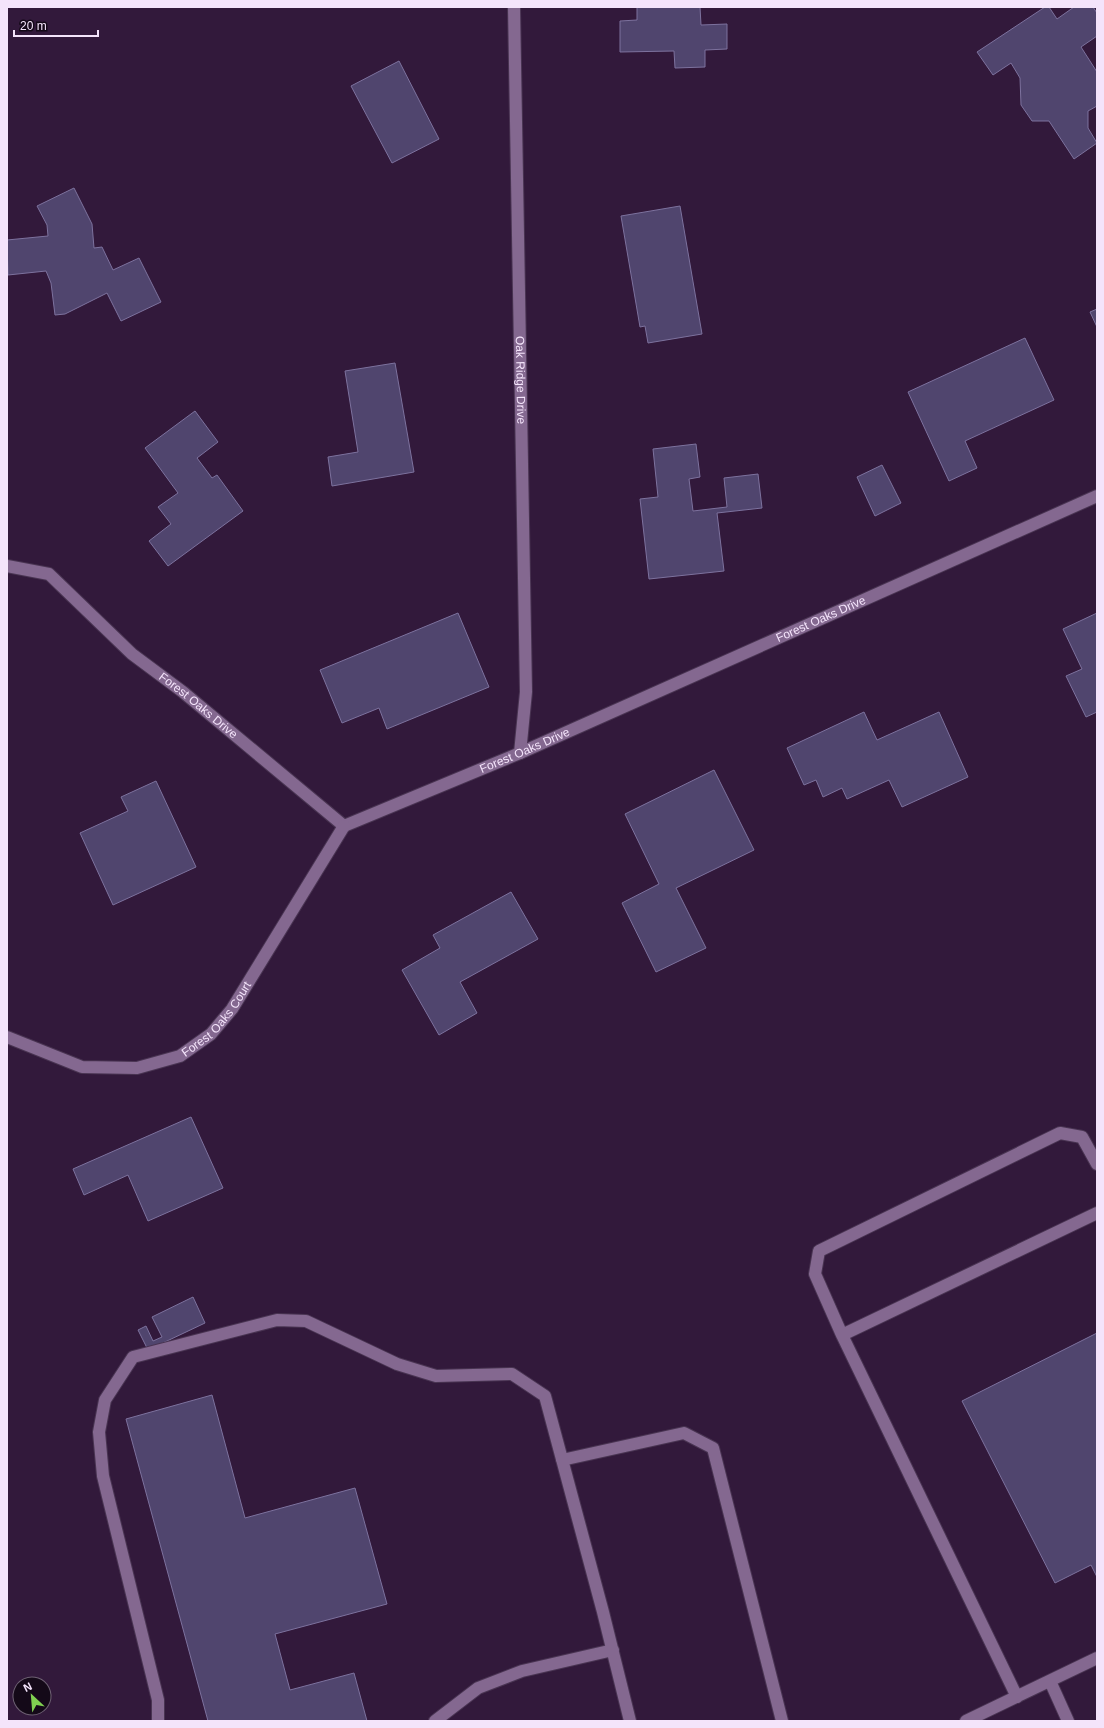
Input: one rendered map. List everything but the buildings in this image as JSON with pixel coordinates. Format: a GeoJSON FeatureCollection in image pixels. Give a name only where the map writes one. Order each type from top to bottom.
{"type":"FeatureCollection","features":[{"type":"Feature","properties":{"kind":"street","name":"Oak Ridge Drive"},"geometry":{"type":"LineString","coordinates":[[514,7],[526,692],[520,753]]}},
{"type":"Feature","properties":{"kind":"street","name":"Forest Oaks Drive"},"geometry":{"type":"LineString","coordinates":[[7,566],[49,574],[132,654],[183,692],[344,826],[520,753],[1097,496]]}},
{"type":"Feature","properties":{"kind":"street","name":"Forest Oaks Court"},"geometry":{"type":"LineString","coordinates":[[7,1037],[82,1067],[137,1068],[180,1056],[211,1034],[232,1009],[344,826]]}},
{"type":"Feature","properties":{"kind":"street"},"geometry":{"type":"LineString","coordinates":[[1017,1697],[842,1335],[815,1274],[818,1251],[1060,1133],[1082,1137],[1097,1164]]}},
{"type":"Feature","properties":{"kind":"street"},"geometry":{"type":"LineString","coordinates":[[842,1335],[1097,1213]]}},
{"type":"Feature","properties":{"kind":"street"},"geometry":{"type":"LineString","coordinates":[[158,1721],[158,1700],[103,1476],[99,1432],[105,1400],[133,1357],[277,1320],[306,1321],[397,1364],[436,1376],[512,1374],[545,1396],[613,1650],[630,1721]]}},
{"type":"Feature","properties":{"kind":"street"},"geometry":{"type":"LineString","coordinates":[[562,1460],[684,1433],[713,1448],[782,1721]]}},
{"type":"Feature","properties":{"kind":"street"},"geometry":{"type":"LineString","coordinates":[[436,1721],[478,1688],[485,1685],[522,1671],[613,1650]]}},
{"type":"Feature","properties":{"kind":"street"},"geometry":{"type":"LineString","coordinates":[[966,1721],[1097,1658]]}},
{"type":"Feature","properties":{"kind":"street"},"geometry":{"type":"LineString","coordinates":[[1050,1681],[1068,1721]]}}]}
